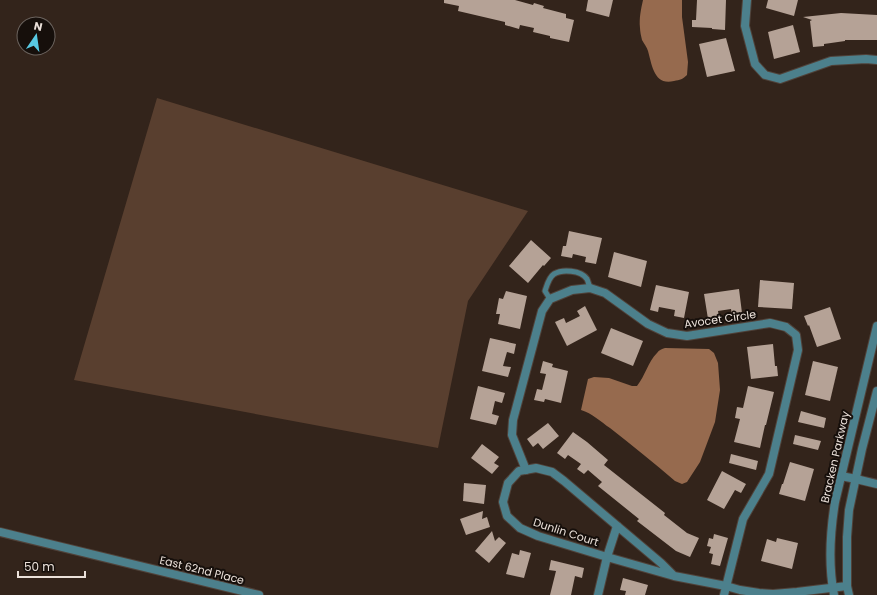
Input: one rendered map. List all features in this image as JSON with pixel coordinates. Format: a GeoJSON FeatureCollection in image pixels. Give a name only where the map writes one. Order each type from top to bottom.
{"type":"FeatureCollection","features":[{"type":"Feature","properties":{"kind":"street"},"geometry":{"type":"LineString","coordinates":[[747,0],[745,26],[755,64],[765,75],[780,79],[831,61],[866,59],[877,60]]}},
{"type":"Feature","properties":{"kind":"street","name":"Avocet Circle"},"geometry":{"type":"LineString","coordinates":[[550,299],[572,290],[590,288],[605,293],[648,324],[667,333],[687,336],[770,323],[786,327],[796,335],[798,350],[769,474],[743,518],[724,595]]}},
{"type":"Feature","properties":{"kind":"street"},"geometry":{"type":"LineString","coordinates":[[550,299],[542,311],[513,420],[512,435],[526,470],[536,468],[552,472],[661,563],[674,576]]}},
{"type":"Feature","properties":{"kind":"street","name":"Bracken Parkway"},"geometry":{"type":"LineString","coordinates":[[833,591],[830,560],[831,528],[835,502],[873,358],[877,326]]}},
{"type":"Feature","properties":{"kind":"street"},"geometry":{"type":"LineString","coordinates":[[849,595],[847,586],[847,537],[849,510],[862,449],[877,391]]}},
{"type":"Feature","properties":{"kind":"street","name":"Dunlin Court"},"geometry":{"type":"LineString","coordinates":[[526,470],[519,471],[508,483],[503,502],[507,516],[520,528],[538,536],[674,576],[740,590],[773,594],[833,591],[847,586]]}},
{"type":"Feature","properties":{"kind":"street"},"geometry":{"type":"LineString","coordinates":[[841,476],[877,484]]}},
{"type":"Feature","properties":{"kind":"street"},"geometry":{"type":"LineString","coordinates":[[598,595],[607,557],[617,526]]}},
{"type":"Feature","properties":{"kind":"street","name":"East 62nd Place"},"geometry":{"type":"LineString","coordinates":[[0,532],[259,595]]}},
{"type":"Feature","properties":{"kind":"lane"},"geometry":{"type":"LineString","coordinates":[[550,299],[545,291],[547,283],[553,274],[566,271],[577,272],[586,277],[590,288]]}},
{"type":"Feature","properties":{"kind":"shaded area"},"geometry":{"type":"Polygon","coordinates":[[[643,0],[682,0],[682,17],[688,62],[687,75],[681,79],[667,82],[658,77],[655,73],[641,34],[640,17],[643,0]]]}},
{"type":"Feature","properties":{"kind":"shaded area"},"geometry":{"type":"Polygon","coordinates":[[[157,98],[528,211],[468,301],[438,448],[74,380],[157,98]]]}},
{"type":"Feature","properties":{"kind":"shaded area"},"geometry":{"type":"Polygon","coordinates":[[[665,348],[709,349],[714,353],[718,363],[720,390],[715,422],[700,462],[687,482],[682,484],[675,481],[610,428],[589,413],[581,410],[588,379],[594,377],[609,378],[632,386],[637,386],[654,357],[659,351],[665,348]]]}},
{"type":"Feature","properties":{"kind":"building"},"geometry":{"type":"Polygon","coordinates":[[[444,0],[515,0],[533,5],[534,3],[544,6],[543,8],[566,14],[566,18],[574,20],[569,42],[550,38],[550,36],[533,32],[534,28],[520,25],[519,29],[505,25],[505,22],[458,11],[459,6],[444,3],[444,0]]]}},
{"type":"Feature","properties":{"kind":"building"},"geometry":{"type":"Polygon","coordinates":[[[588,0],[613,0],[609,17],[586,11],[588,0]]]}},
{"type":"Feature","properties":{"kind":"building"},"geometry":{"type":"Polygon","coordinates":[[[697,0],[726,0],[725,30],[692,27],[692,20],[696,20],[697,0]]]}},
{"type":"Feature","properties":{"kind":"building"},"geometry":{"type":"Polygon","coordinates":[[[768,0],[798,0],[794,16],[766,8],[768,0]]]}},
{"type":"Feature","properties":{"kind":"building"},"geometry":{"type":"Polygon","coordinates":[[[841,13],[877,15],[877,40],[845,40],[824,44],[824,46],[813,47],[810,21],[812,20],[803,17],[841,13]]]}},
{"type":"Feature","properties":{"kind":"building"},"geometry":{"type":"Polygon","coordinates":[[[793,25],[800,52],[774,59],[768,32],[793,25]]]}},
{"type":"Feature","properties":{"kind":"building"},"geometry":{"type":"Polygon","coordinates":[[[726,38],[735,71],[707,77],[699,44],[726,38]]]}},
{"type":"Feature","properties":{"kind":"building"},"geometry":{"type":"Polygon","coordinates":[[[569,231],[602,238],[596,264],[585,262],[586,257],[573,254],[572,258],[561,256],[563,246],[566,246],[569,231]]]}},
{"type":"Feature","properties":{"kind":"building"},"geometry":{"type":"Polygon","coordinates":[[[531,240],[551,258],[528,283],[509,266],[531,240]]]}},
{"type":"Feature","properties":{"kind":"building"},"geometry":{"type":"Polygon","coordinates":[[[614,252],[647,261],[641,287],[608,277],[614,252]]]}},
{"type":"Feature","properties":{"kind":"building"},"geometry":{"type":"Polygon","coordinates":[[[760,280],[794,283],[792,309],[758,307],[760,280]]]}},
{"type":"Feature","properties":{"kind":"building"},"geometry":{"type":"Polygon","coordinates":[[[656,285],[689,292],[684,318],[674,316],[675,310],[659,307],[658,312],[650,310],[656,285]]]}},
{"type":"Feature","properties":{"kind":"building"},"geometry":{"type":"Polygon","coordinates":[[[739,289],[742,313],[732,315],[731,309],[718,311],[719,317],[708,319],[704,294],[739,289]]]}},
{"type":"Feature","properties":{"kind":"building"},"geometry":{"type":"Polygon","coordinates":[[[506,291],[527,296],[520,329],[498,324],[500,314],[496,314],[499,298],[503,299],[506,291]]]}},
{"type":"Feature","properties":{"kind":"building"},"geometry":{"type":"Polygon","coordinates":[[[585,306],[597,330],[567,346],[555,322],[564,318],[566,323],[580,316],[577,311],[585,306]]]}},
{"type":"Feature","properties":{"kind":"building"},"geometry":{"type":"Polygon","coordinates":[[[830,307],[841,339],[817,347],[804,316],[830,307]]]}},
{"type":"Feature","properties":{"kind":"building"},"geometry":{"type":"Polygon","coordinates":[[[611,328],[643,341],[633,366],[601,353],[611,328]]]}},
{"type":"Feature","properties":{"kind":"building"},"geometry":{"type":"Polygon","coordinates":[[[490,338],[516,344],[514,354],[507,352],[503,366],[511,367],[508,377],[482,371],[490,338]]]}},
{"type":"Feature","properties":{"kind":"building"},"geometry":{"type":"Polygon","coordinates":[[[773,344],[775,366],[777,366],[778,376],[751,379],[747,347],[773,344]]]}},
{"type":"Feature","properties":{"kind":"building"},"geometry":{"type":"Polygon","coordinates":[[[543,361],[553,364],[552,367],[568,371],[561,403],[545,399],[544,402],[534,400],[537,389],[542,390],[546,374],[540,373],[543,361]]]}},
{"type":"Feature","properties":{"kind":"building"},"geometry":{"type":"Polygon","coordinates":[[[813,361],[838,367],[830,401],[805,395],[813,361]]]}},
{"type":"Feature","properties":{"kind":"building"},"geometry":{"type":"Polygon","coordinates":[[[478,386],[505,393],[502,403],[495,401],[492,414],[499,416],[496,425],[470,419],[478,386]]]}},
{"type":"Feature","properties":{"kind":"building"},"geometry":{"type":"Polygon","coordinates":[[[748,386],[774,392],[760,448],[734,442],[740,419],[735,418],[737,407],[743,408],[748,386]]]}},
{"type":"Feature","properties":{"kind":"building"},"geometry":{"type":"Polygon","coordinates":[[[801,411],[826,418],[824,428],[798,422],[801,411]]]}},
{"type":"Feature","properties":{"kind":"building"},"geometry":{"type":"Polygon","coordinates":[[[548,423],[559,436],[543,449],[538,443],[533,447],[527,439],[548,423]]]}},
{"type":"Feature","properties":{"kind":"building"},"geometry":{"type":"Polygon","coordinates":[[[573,432],[608,460],[604,465],[665,513],[664,515],[687,533],[699,538],[690,557],[676,551],[637,521],[639,519],[598,486],[602,482],[588,470],[584,474],[577,469],[581,464],[568,455],[565,459],[557,453],[573,432]]]}},
{"type":"Feature","properties":{"kind":"building"},"geometry":{"type":"Polygon","coordinates":[[[795,435],[821,441],[818,450],[793,444],[795,435]]]}},
{"type":"Feature","properties":{"kind":"building"},"geometry":{"type":"Polygon","coordinates":[[[482,444],[499,457],[494,463],[499,466],[492,474],[471,458],[482,444]]]}},
{"type":"Feature","properties":{"kind":"building"},"geometry":{"type":"Polygon","coordinates":[[[731,454],[758,461],[756,470],[729,463],[731,454]]]}},
{"type":"Feature","properties":{"kind":"building"},"geometry":{"type":"Polygon","coordinates":[[[790,462],[814,469],[805,501],[779,494],[790,462]]]}},
{"type":"Feature","properties":{"kind":"building"},"geometry":{"type":"Polygon","coordinates":[[[722,471],[746,484],[741,493],[735,490],[724,509],[707,500],[722,471]]]}},
{"type":"Feature","properties":{"kind":"building"},"geometry":{"type":"Polygon","coordinates":[[[464,483],[486,485],[484,504],[463,501],[464,483]]]}},
{"type":"Feature","properties":{"kind":"building"},"geometry":{"type":"Polygon","coordinates":[[[483,511],[482,519],[487,517],[490,527],[466,535],[460,519],[483,511]]]}},
{"type":"Feature","properties":{"kind":"building"},"geometry":{"type":"Polygon","coordinates":[[[492,531],[495,541],[499,537],[506,543],[489,563],[475,551],[492,531]]]}},
{"type":"Feature","properties":{"kind":"building"},"geometry":{"type":"Polygon","coordinates":[[[714,534],[728,538],[720,566],[711,564],[713,554],[709,553],[711,547],[707,546],[709,538],[713,539],[714,534]]]}},
{"type":"Feature","properties":{"kind":"building"},"geometry":{"type":"Polygon","coordinates":[[[777,538],[798,543],[792,569],[761,561],[767,539],[776,542],[777,538]]]}},
{"type":"Feature","properties":{"kind":"building"},"geometry":{"type":"Polygon","coordinates":[[[520,550],[531,553],[524,578],[506,574],[512,553],[519,555],[520,550]]]}},
{"type":"Feature","properties":{"kind":"building"},"geometry":{"type":"Polygon","coordinates":[[[551,560],[584,568],[582,578],[575,576],[571,595],[550,595],[556,571],[549,570],[551,560]]]}},
{"type":"Feature","properties":{"kind":"building"},"geometry":{"type":"Polygon","coordinates":[[[623,578],[648,585],[645,595],[625,595],[626,591],[620,590],[623,578]]]}}]}
